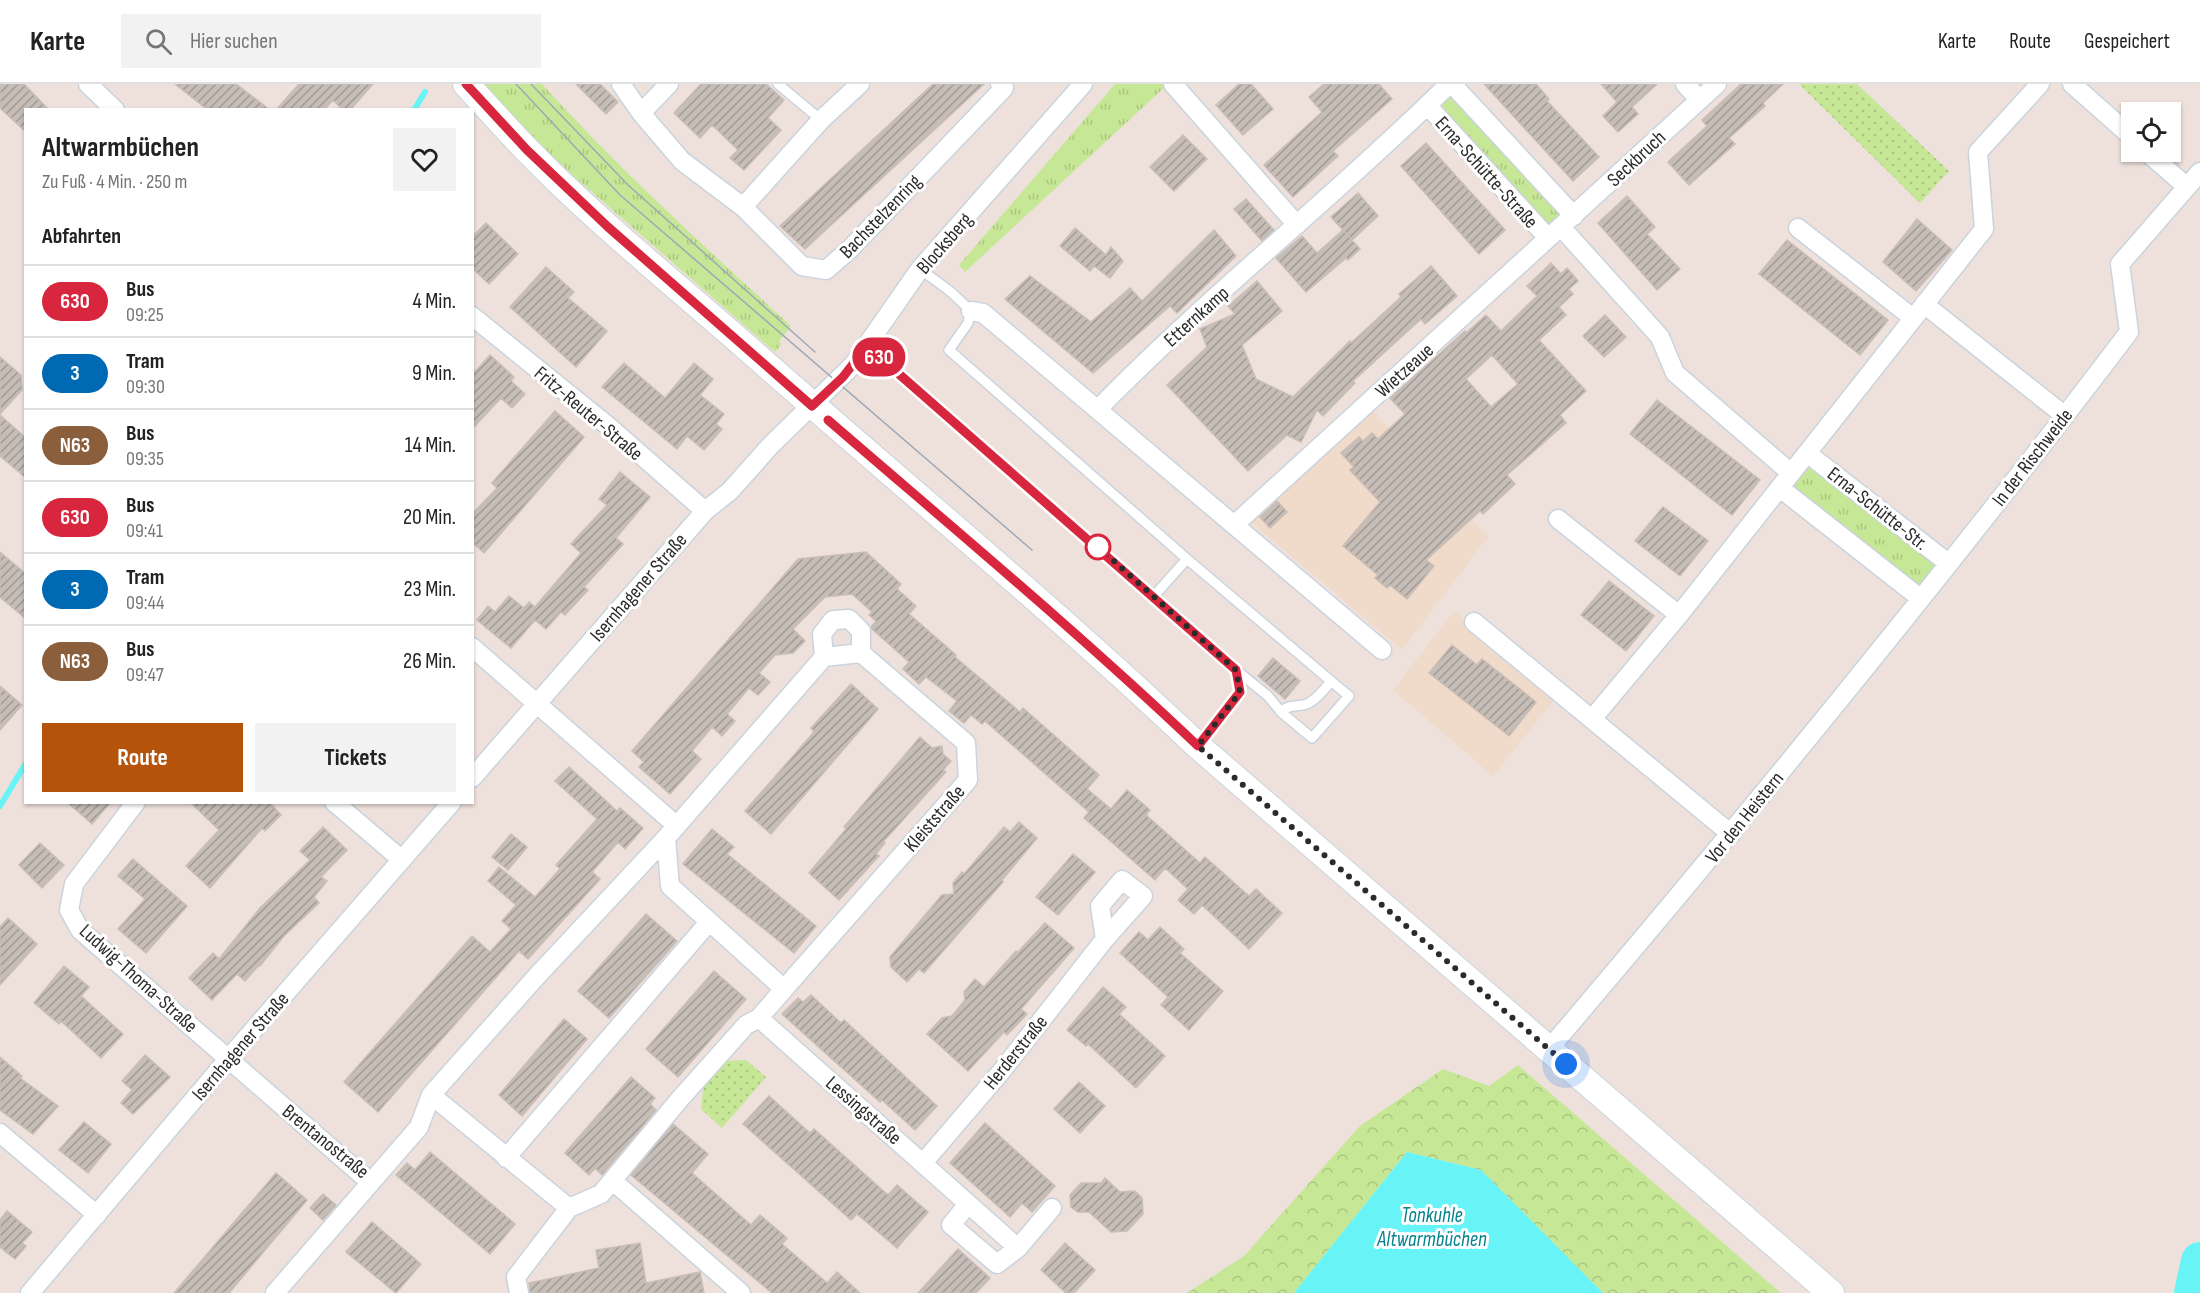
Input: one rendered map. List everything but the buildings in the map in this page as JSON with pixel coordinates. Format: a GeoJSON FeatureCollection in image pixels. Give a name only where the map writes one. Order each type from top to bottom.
{"type":"FeatureCollection","features":[{"type":"Feature","properties":{"kind":"main road"},"geometry":{"type":"LineString","coordinates":[[466,84],[527,150],[608,227],[1044,606],[1198,746],[1831,1293]]}},
{"type":"Feature","properties":{"kind":"street"},"geometry":{"type":"LineString","coordinates":[[88,84],[113,108]]}},
{"type":"Feature","properties":{"kind":"street","name":"Bachstelzenring"},"geometry":{"type":"LineString","coordinates":[[621,84],[641,113],[682,161],[743,207],[802,266],[826,270],[850,249],[1004,88],[1000,84]]}},
{"type":"Feature","properties":{"kind":"street"},"geometry":{"type":"LineString","coordinates":[[641,113],[669,84]]}},
{"type":"Feature","properties":{"kind":"street","name":"Blocksberg"},"geometry":{"type":"LineString","coordinates":[[812,406],[843,377],[920,269],[1083,84]]}},
{"type":"Feature","properties":{"kind":"street"},"geometry":{"type":"LineString","coordinates":[[1173,84],[1297,225]]}},
{"type":"Feature","properties":{"kind":"street"},"geometry":{"type":"LineString","coordinates":[[1685,84],[1699,99]]}},
{"type":"Feature","properties":{"kind":"street","name":"Seckbruch"},"geometry":{"type":"LineString","coordinates":[[1561,227],[1717,84]]}},
{"type":"Feature","properties":{"kind":"street"},"geometry":{"type":"LineString","coordinates":[[1592,719],[1679,615],[1984,229],[1978,152],[2040,84]]}},
{"type":"Feature","properties":{"kind":"street"},"geometry":{"type":"LineString","coordinates":[[2072,84],[2121,127]]}},
{"type":"Feature","properties":{"kind":"street"},"geometry":{"type":"LineString","coordinates":[[743,207],[821,120],[858,85]]}},
{"type":"Feature","properties":{"kind":"street","name":"Etternkamp"},"geometry":{"type":"LineString","coordinates":[[1098,409],[1142,364],[1297,225],[1426,105],[1443,86]]}},
{"type":"Feature","properties":{"kind":"street","name":"Erna-Schütte-Straße"},"geometry":{"type":"LineString","coordinates":[[1443,86],[1561,227],[1660,337],[1675,373],[1791,473]]}},
{"type":"Feature","properties":{"kind":"street","name":"Erna-Schütte-Straße"},"geometry":{"type":"LineString","coordinates":[[1426,105],[1561,227]]}},
{"type":"Feature","properties":{"kind":"street"},"geometry":{"type":"LineString","coordinates":[[2158,162],[2187,187],[2200,172]]}},
{"type":"Feature","properties":{"kind":"street","name":"In der Rischweide"},"geometry":{"type":"LineString","coordinates":[[1934,581],[2129,332],[2120,264],[2187,187]]}},
{"type":"Feature","properties":{"kind":"street","name":"Wietzeaue"},"geometry":{"type":"LineString","coordinates":[[1234,525],[1561,227]]}},
{"type":"Feature","properties":{"kind":"street"},"geometry":{"type":"LineString","coordinates":[[1798,228],[2065,416]]}},
{"type":"Feature","properties":{"kind":"street"},"geometry":{"type":"LineString","coordinates":[[971,311],[983,313],[1382,650]]}},
{"type":"Feature","properties":{"kind":"street","name":"Fritz-Reuter-Straße"},"geometry":{"type":"LineString","coordinates":[[474,318],[608,426],[705,511]]}},
{"type":"Feature","properties":{"kind":"street","name":"Isernhagener Straße"},"geometry":{"type":"LineString","coordinates":[[474,776],[705,511],[730,491],[771,445],[812,406]]}},
{"type":"Feature","properties":{"kind":"street","name":"Erna-Schütte-Str."},"geometry":{"type":"LineString","coordinates":[[1807,453],[1948,563]]}},
{"type":"Feature","properties":{"kind":"street"},"geometry":{"type":"LineString","coordinates":[[1780,488],[1920,598]]}},
{"type":"Feature","properties":{"kind":"street"},"geometry":{"type":"LineString","coordinates":[[1558,519],[1679,615]]}},
{"type":"Feature","properties":{"kind":"street","name":"Vor den Heistern"},"geometry":{"type":"LineString","coordinates":[[1549,1049],[1731,834],[1934,581]]}},
{"type":"Feature","properties":{"kind":"street"},"geometry":{"type":"LineString","coordinates":[[519,1293],[516,1277],[569,1209],[601,1194],[679,1100],[746,1026],[759,1018],[784,989],[670,886],[672,832],[824,657],[861,653],[861,631],[849,619],[833,620],[822,634],[824,657]]}},
{"type":"Feature","properties":{"kind":"street"},"geometry":{"type":"LineString","coordinates":[[1474,622],[1731,834]]}},
{"type":"Feature","properties":{"kind":"street"},"geometry":{"type":"LineString","coordinates":[[474,649],[537,703],[672,832]]}},
{"type":"Feature","properties":{"kind":"street","name":"Kleiststraße"},"geometry":{"type":"LineString","coordinates":[[784,989],[968,780],[966,743],[861,653]]}},
{"type":"Feature","properties":{"kind":"street","name":"Ludwig-Thoma-Straße"},"geometry":{"type":"LineString","coordinates":[[134,804],[74,884],[69,910],[80,930],[229,1058]]}},
{"type":"Feature","properties":{"kind":"street"},"geometry":{"type":"LineString","coordinates":[[336,804],[402,860]]}},
{"type":"Feature","properties":{"kind":"street","name":"Isernhagener Straße"},"geometry":{"type":"LineString","coordinates":[[30,1293],[229,1058],[450,804]]}},
{"type":"Feature","properties":{"kind":"street","name":"Brentanostraße"},"geometry":{"type":"LineString","coordinates":[[229,1058],[370,1182],[419,1127],[431,1095],[536,976],[672,832]]}},
{"type":"Feature","properties":{"kind":"street"},"geometry":{"type":"LineString","coordinates":[[506,1158],[709,922]]}},
{"type":"Feature","properties":{"kind":"street","name":"Herderstraße"},"geometry":{"type":"LineString","coordinates":[[923,1163],[1000,1073],[1105,939]]}},
{"type":"Feature","properties":{"kind":"street","name":"Lessingstraße"},"geometry":{"type":"LineString","coordinates":[[759,1018],[1018,1248]]}},
{"type":"Feature","properties":{"kind":"street"},"geometry":{"type":"LineString","coordinates":[[431,1095],[569,1209]]}},
{"type":"Feature","properties":{"kind":"street"},"geometry":{"type":"LineString","coordinates":[[0,1133],[97,1215]]}},
{"type":"Feature","properties":{"kind":"street"},"geometry":{"type":"LineString","coordinates":[[613,1181],[741,1293]]}},
{"type":"Feature","properties":{"kind":"street"},"geometry":{"type":"LineString","coordinates":[[275,1293],[370,1182]]}},
{"type":"Feature","properties":{"kind":"street"},"geometry":{"type":"LineString","coordinates":[[968,1204],[951,1225],[997,1264],[1018,1248],[1052,1208]]}},
{"type":"Feature","properties":{"kind":"lane"},"geometry":{"type":"LineString","coordinates":[[778,84],[821,120]]}},
{"type":"Feature","properties":{"kind":"lane"},"geometry":{"type":"LineString","coordinates":[[867,346],[1268,696],[1281,712],[1312,738],[1349,696],[1187,559],[949,350],[968,323],[971,311],[951,292],[920,269]]}},
{"type":"Feature","properties":{"kind":"lane"},"geometry":{"type":"LineString","coordinates":[[1153,597],[1187,559]]}},
{"type":"Feature","properties":{"kind":"lane"},"geometry":{"type":"LineString","coordinates":[[1198,746],[1240,692],[1236,670]]}},
{"type":"Feature","properties":{"kind":"lane"},"geometry":{"type":"LineString","coordinates":[[1281,712],[1286,706],[1308,704],[1322,693],[1331,681]]}},
{"type":"Feature","properties":{"kind":"shaded area"},"geometry":{"type":"Polygon","coordinates":[[[1369,407],[1488,537],[1402,650],[1257,527],[1251,519],[1369,407]]]}},
{"type":"Feature","properties":{"kind":"shaded area"},"geometry":{"type":"Polygon","coordinates":[[[1454,611],[1558,695],[1493,776],[1393,690],[1454,611]]]}},
{"type":"Feature","properties":{"kind":"green space"},"geometry":{"type":"Polygon","coordinates":[[[482,84],[542,84],[633,178],[791,326],[779,341],[781,345],[775,352],[545,151],[482,84]]]}},
{"type":"Feature","properties":{"kind":"green space"},"geometry":{"type":"Polygon","coordinates":[[[1115,84],[1163,84],[1165,87],[965,272],[959,265],[1115,84]]]}},
{"type":"Feature","properties":{"kind":"green space"},"geometry":{"type":"Polygon","coordinates":[[[1799,84],[1857,84],[1949,171],[1920,203],[1799,84]]]}},
{"type":"Feature","properties":{"kind":"green space"},"geometry":{"type":"Polygon","coordinates":[[[1452,91],[1567,215],[1549,231],[1434,108],[1452,91]]]}},
{"type":"Feature","properties":{"kind":"green space"},"geometry":{"type":"Polygon","coordinates":[[[1808,459],[1941,563],[1919,592],[1786,487],[1808,459]]]}},
{"type":"Feature","properties":{"kind":"green space"},"geometry":{"type":"Polygon","coordinates":[[[746,1060],[766,1077],[722,1128],[701,1109],[704,1083],[724,1061],[746,1060]]]}},
{"type":"Feature","properties":{"kind":"green space"},"geometry":{"type":"Polygon","coordinates":[[[1518,1065],[1781,1293],[1603,1293],[1481,1170],[1407,1152],[1294,1293],[1187,1293],[1244,1256],[1360,1126],[1443,1069],[1489,1086],[1518,1065]]]}},
{"type":"Feature","properties":{"kind":"water","name":"Tonkuhle Altwarmbüchen"},"geometry":{"type":"Polygon","coordinates":[[[1407,1152],[1481,1170],[1603,1293],[1294,1293],[1407,1152]]]}},
{"type":"Feature","properties":{"kind":"waterway"},"geometry":{"type":"LineString","coordinates":[[415,108],[425,92]]}},
{"type":"Feature","properties":{"kind":"waterway"},"geometry":{"type":"LineString","coordinates":[[0,806],[24,766]]}},
{"type":"Feature","properties":{"kind":"waterway"},"geometry":{"type":"LineString","coordinates":[[2193,1293],[2200,1261]]}},
{"type":"Feature","properties":{"kind":"tram line"},"geometry":{"type":"LineString","coordinates":[[516,84],[620,195],[1032,550]]}},
{"type":"Feature","properties":{"kind":"tram line"},"geometry":{"type":"LineString","coordinates":[[531,84],[628,185],[815,352]]}},
{"type":"Feature","properties":{"kind":"bus line","name":"630"},"geometry":{"type":"LineString","coordinates":[[466,84],[527,150],[608,227],[812,406],[843,377],[867,346],[1236,670],[1240,692],[1198,746],[1061,621],[828,420]]}},
{"type":"Feature","properties":{"kind":"route"},"geometry":{"type":"LineString","coordinates":[[1098,547],[1236,670],[1240,692],[1198,746],[1566,1064]]}}]}
